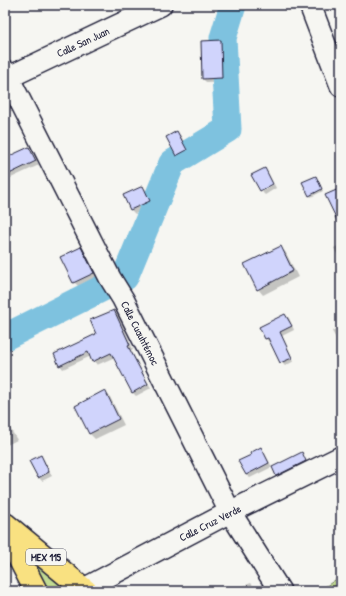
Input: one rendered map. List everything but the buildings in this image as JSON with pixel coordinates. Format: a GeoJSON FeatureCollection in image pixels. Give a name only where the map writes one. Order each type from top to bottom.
{"type":"FeatureCollection","features":[{"type":"Feature","properties":{"kind":"main road","name":"MEX 115"},"geometry":{"type":"LineString","coordinates":[[5,524],[84,590]]}},
{"type":"Feature","properties":{"kind":"main road","name":"MEX 115"},"geometry":{"type":"LineString","coordinates":[[5,531],[36,591]]}},
{"type":"Feature","properties":{"kind":"street","name":"Calle San Juan"},"geometry":{"type":"LineString","coordinates":[[6,76],[161,5]]}},
{"type":"Feature","properties":{"kind":"street"},"geometry":{"type":"LineString","coordinates":[[310,5],[341,86]]}},
{"type":"Feature","properties":{"kind":"street","name":"Calle Cuauhtémoc"},"geometry":{"type":"LineString","coordinates":[[6,76],[110,278],[123,299],[230,512],[280,591]]}},
{"type":"Feature","properties":{"kind":"street","name":"Calle Cruz Verde"},"geometry":{"type":"LineString","coordinates":[[84,590],[230,512],[341,457]]}},
{"type":"Feature","properties":{"kind":"green space"},"geometry":{"type":"Polygon","coordinates":[[[35,559],[68,590],[37,591],[25,563],[35,559]]]}},
{"type":"Feature","properties":{"kind":"green space"},"geometry":{"type":"Polygon","coordinates":[[[341,576],[341,591],[319,591],[341,576]]]}},
{"type":"Feature","properties":{"kind":"waterway"},"geometry":{"type":"LineString","coordinates":[[5,337],[125,277],[172,163],[228,129],[223,38],[233,5]]}}]}
